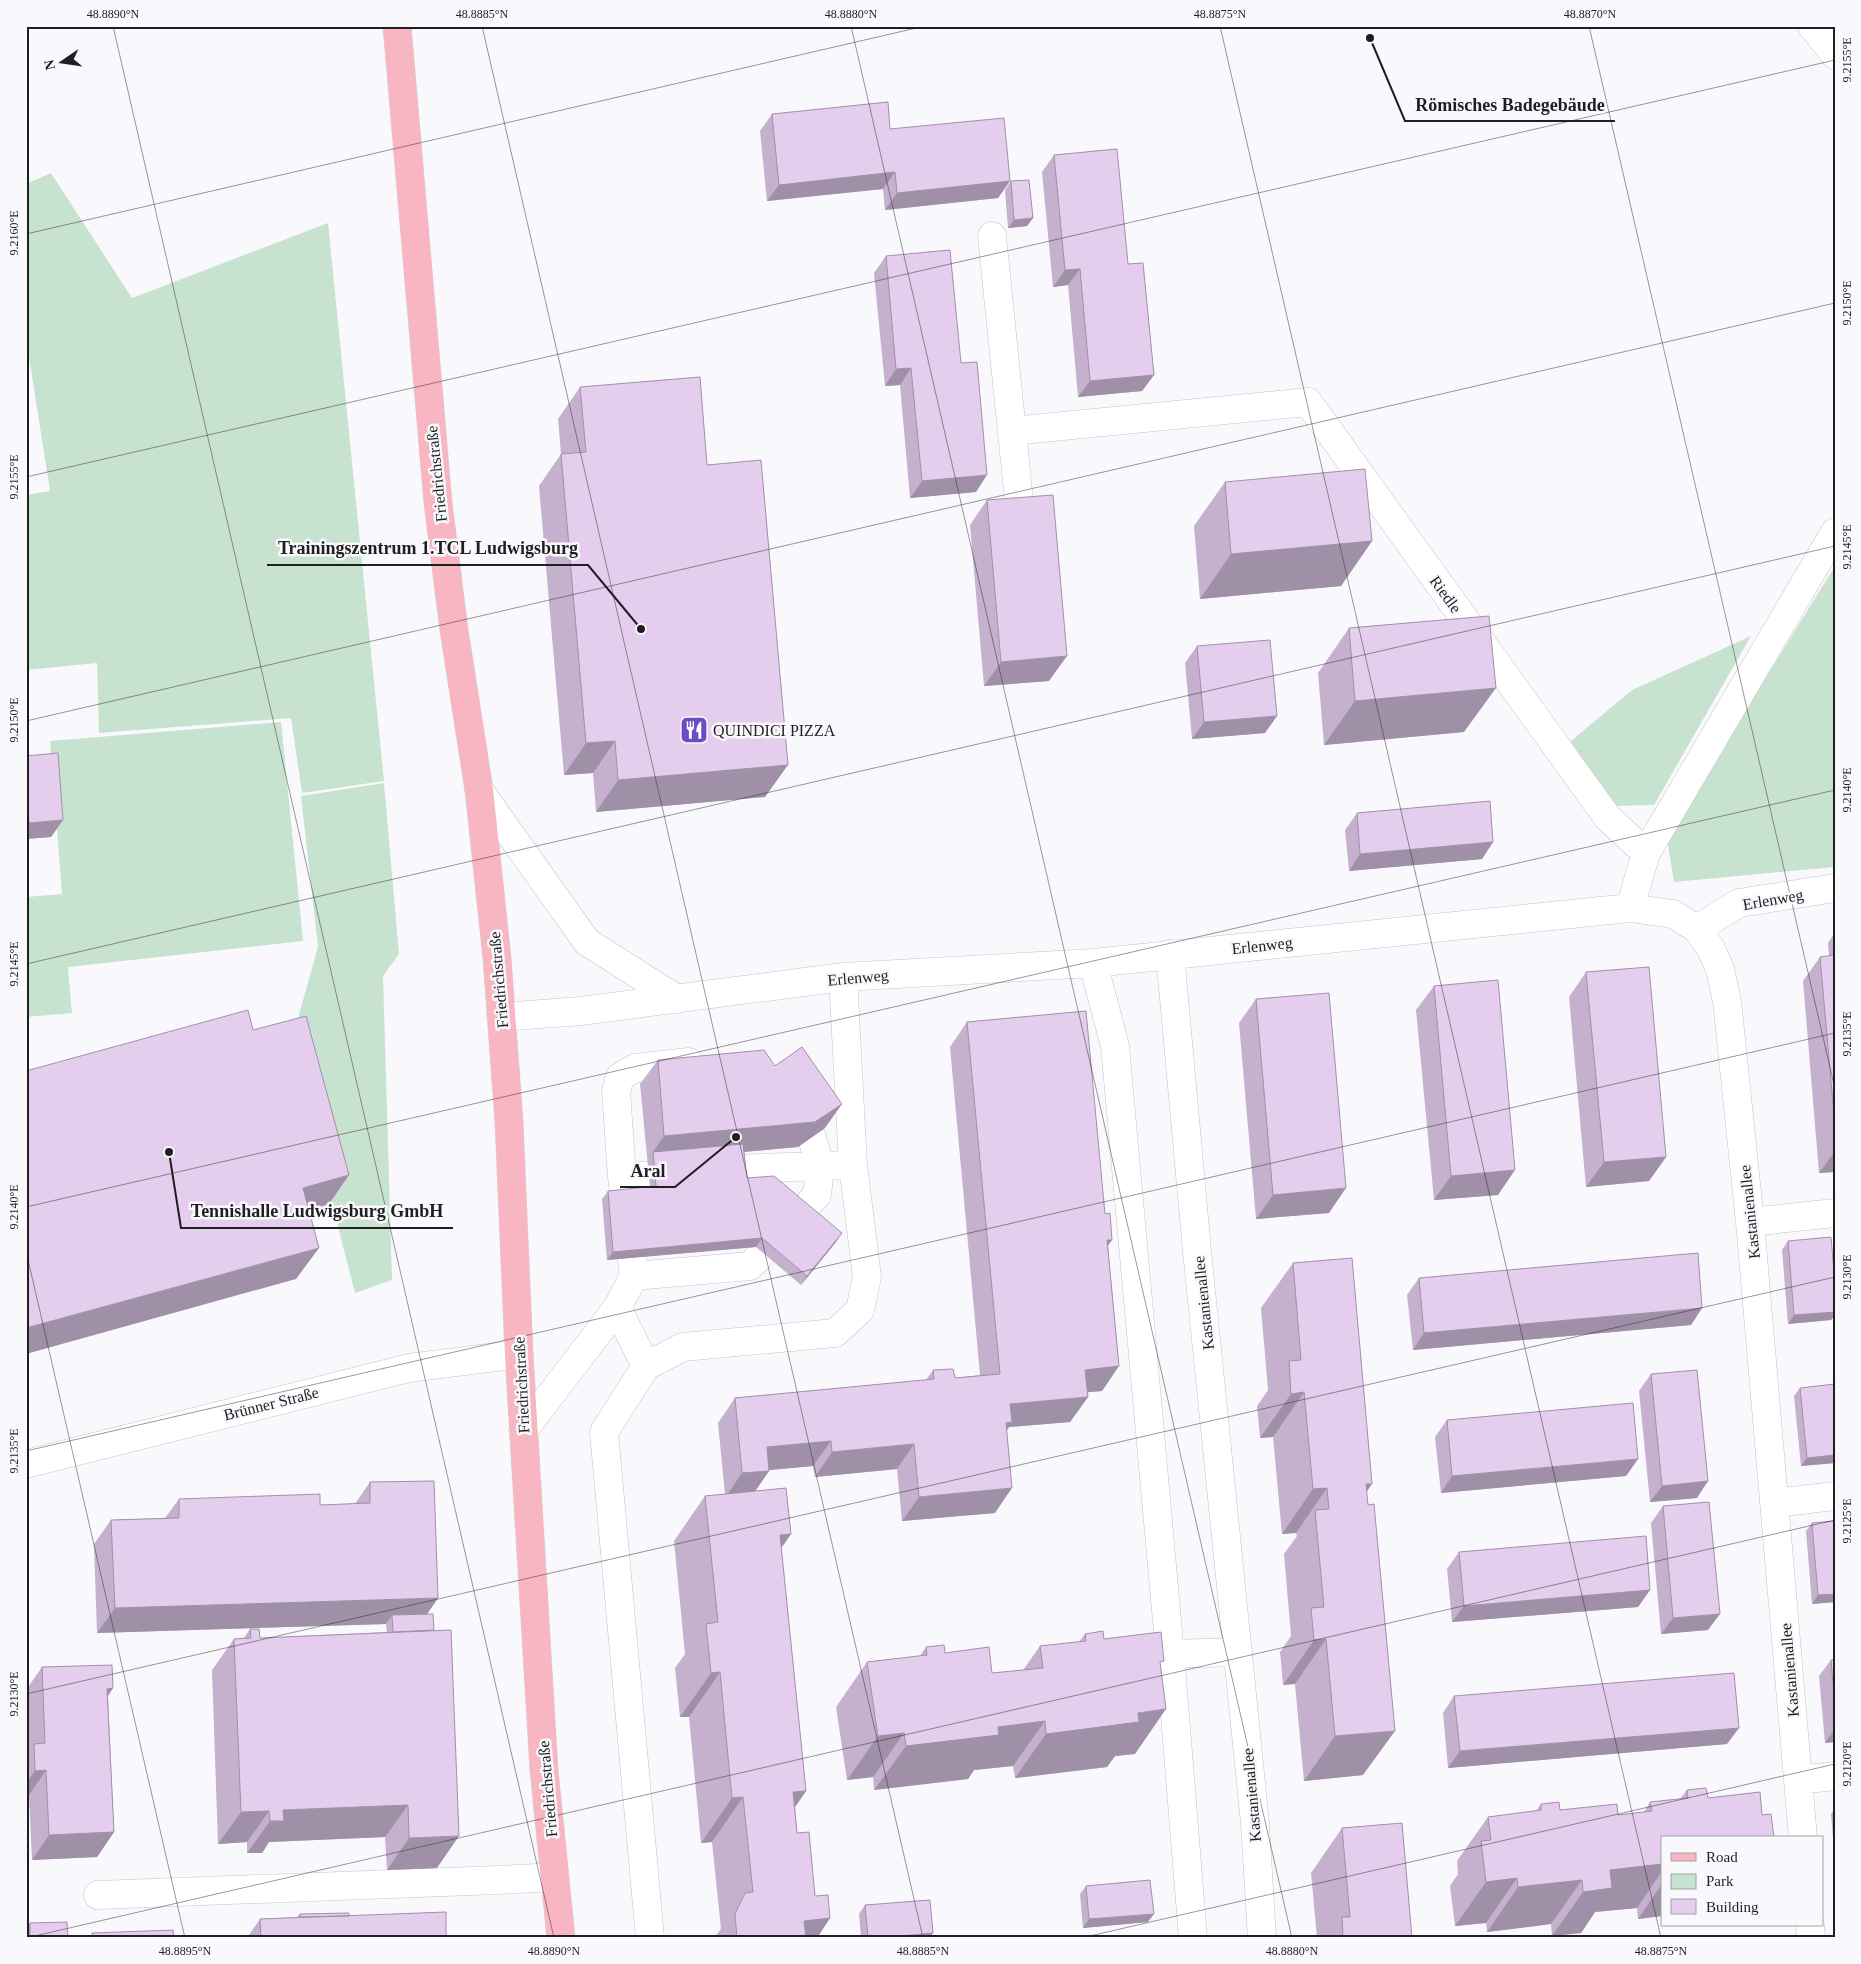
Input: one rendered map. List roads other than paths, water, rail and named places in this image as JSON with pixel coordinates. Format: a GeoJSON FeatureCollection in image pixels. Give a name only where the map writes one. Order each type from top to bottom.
{"type":"FeatureCollection","features":[{"type":"Feature","properties":{"kind":"main road","name":"Friedrichstraße"},"geometry":{"type":"LineString","coordinates":[[397,26],[438,503],[454,630],[479,790],[497,958],[509,1122],[523,1431],[544,1770],[561,1938]]}},
{"type":"Feature","properties":{"kind":"street"},"geometry":{"type":"LineString","coordinates":[[1812,26],[1835,55]]}},
{"type":"Feature","properties":{"kind":"street"},"geometry":{"type":"LineString","coordinates":[[992,236],[1019,501]]}},
{"type":"Feature","properties":{"kind":"street","name":"Riedle"},"geometry":{"type":"LineString","coordinates":[[1012,431],[1308,402],[1608,818],[1646,852]]}},
{"type":"Feature","properties":{"kind":"street"},"geometry":{"type":"LineString","coordinates":[[1630,908],[1646,852],[1835,532]]}},
{"type":"Feature","properties":{"kind":"street"},"geometry":{"type":"LineString","coordinates":[[479,790],[587,942],[677,999]]}},
{"type":"Feature","properties":{"kind":"street","name":"Erlenweg"},"geometry":{"type":"LineString","coordinates":[[501,1017],[573,1012],[843,978],[1093,963],[1630,908],[1673,914],[1696,929],[1739,903],[1835,888]]}},
{"type":"Feature","properties":{"kind":"street","name":"Kastanienallee"},"geometry":{"type":"LineString","coordinates":[[1696,929],[1711,948],[1720,969],[1727,1001],[1750,1222],[1803,1836]]}},
{"type":"Feature","properties":{"kind":"street","name":"Kastanienallee"},"geometry":{"type":"LineString","coordinates":[[1170,954],[1197,1251],[1255,1823],[1262,1938]]}},
{"type":"Feature","properties":{"kind":"street"},"geometry":{"type":"LineString","coordinates":[[1093,963],[1115,1046],[1170,1654],[1193,1938]]}},
{"type":"Feature","properties":{"kind":"street"},"geometry":{"type":"LineString","coordinates":[[650,1938],[604,1432],[646,1366],[684,1347],[835,1333],[860,1310],[867,1277],[853,1166],[843,978]]}},
{"type":"Feature","properties":{"kind":"street"},"geometry":{"type":"LineString","coordinates":[[523,1431],[617,1308],[634,1276],[622,1178],[616,1091],[620,1077],[635,1068],[710,1060]]}},
{"type":"Feature","properties":{"kind":"street"},"geometry":{"type":"LineString","coordinates":[[634,1276],[750,1266],[817,1195],[820,1166],[812,1138]]}},
{"type":"Feature","properties":{"kind":"street"},"geometry":{"type":"LineString","coordinates":[[622,1178],[758,1168],[853,1166]]}},
{"type":"Feature","properties":{"kind":"street"},"geometry":{"type":"LineString","coordinates":[[1750,1222],[1835,1213]]}},
{"type":"Feature","properties":{"kind":"street"},"geometry":{"type":"LineString","coordinates":[[617,1308],[646,1366]]}},
{"type":"Feature","properties":{"kind":"street","name":"Brünner Straße"},"geometry":{"type":"LineString","coordinates":[[26,1464],[409,1368],[519,1354]]}},
{"type":"Feature","properties":{"kind":"street"},"geometry":{"type":"LineString","coordinates":[[1775,1503],[1835,1496]]}},
{"type":"Feature","properties":{"kind":"street"},"geometry":{"type":"LineString","coordinates":[[1170,1654],[1238,1652]]}},
{"type":"Feature","properties":{"kind":"street"},"geometry":{"type":"LineString","coordinates":[[1798,1780],[1835,1776]]}},
{"type":"Feature","properties":{"kind":"street"},"geometry":{"type":"LineString","coordinates":[[98,1895],[555,1877]]}},
{"type":"Feature","properties":{"kind":"place","name":"Römisches Badegebäude"},"geometry":{"type":"Point","coordinates":[1370,38]}},
{"type":"Feature","properties":{"kind":"place","name":"Trainingszentrum 1.TCL Ludwigsburg"},"geometry":{"type":"Point","coordinates":[641,629]}},
{"type":"Feature","properties":{"kind":"place","name":"QUINDICI PIZZA"},"geometry":{"type":"Point","coordinates":[694,730]}},
{"type":"Feature","properties":{"kind":"place","name":"Aral"},"geometry":{"type":"Point","coordinates":[736,1137]}},
{"type":"Feature","properties":{"kind":"place","name":"Tennishalle Ludwigsburg GmbH"},"geometry":{"type":"Point","coordinates":[169,1152]}}]}
